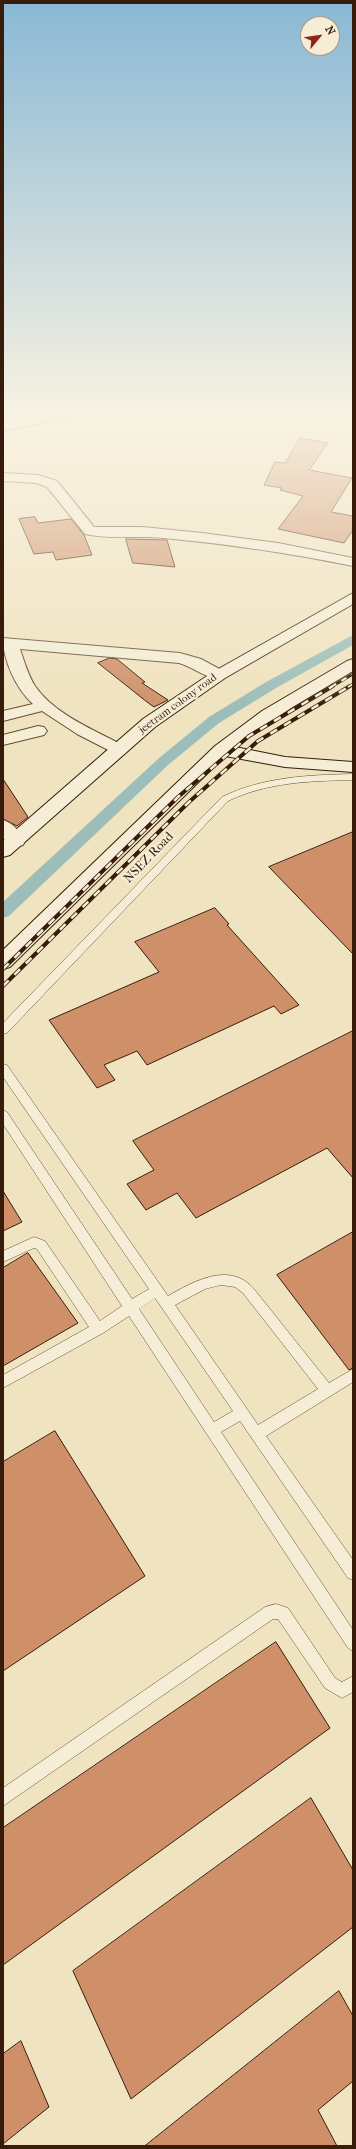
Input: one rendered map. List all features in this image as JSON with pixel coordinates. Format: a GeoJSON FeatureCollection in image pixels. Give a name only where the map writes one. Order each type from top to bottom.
{"type":"FeatureCollection","features":[{"type":"Feature","properties":{"kind":"street"},"geometry":{"type":"LineString","coordinates":[[73,510],[90,531],[177,534],[276,548],[353,562]]}},
{"type":"Feature","properties":{"kind":"street","name":"jeetram colony road"},"geometry":{"type":"LineString","coordinates":[[9,846],[149,723],[219,675],[353,598]]}},
{"type":"Feature","properties":{"kind":"street"},"geometry":{"type":"LineString","coordinates":[[6,643],[180,658],[195,662],[219,675]]}},
{"type":"Feature","properties":{"kind":"street"},"geometry":{"type":"LineString","coordinates":[[6,643],[27,684],[44,706],[118,750]]}},
{"type":"Feature","properties":{"kind":"street"},"geometry":{"type":"LineString","coordinates":[[3,962],[221,750],[247,728],[301,693],[353,664]]}},
{"type":"Feature","properties":{"kind":"street"},"geometry":{"type":"LineString","coordinates":[[3,716],[44,706]]}},
{"type":"Feature","properties":{"kind":"street"},"geometry":{"type":"LineString","coordinates":[[3,740],[38,731]]}},
{"type":"Feature","properties":{"kind":"street"},"geometry":{"type":"LineString","coordinates":[[221,750],[285,762],[353,767]]}},
{"type":"Feature","properties":{"kind":"street"},"geometry":{"type":"LineString","coordinates":[[3,826],[9,846]]}},
{"type":"Feature","properties":{"kind":"lane","name":"NSEZ Road"},"geometry":{"type":"LineString","coordinates":[[3,1030],[205,818],[226,799],[253,789],[290,780],[353,778]]}},
{"type":"Feature","properties":{"kind":"lane"},"geometry":{"type":"LineString","coordinates":[[3,1068],[353,1573]]}},
{"type":"Feature","properties":{"kind":"lane"},"geometry":{"type":"LineString","coordinates":[[3,1115],[353,1643]]}},
{"type":"Feature","properties":{"kind":"lane"},"geometry":{"type":"LineString","coordinates":[[3,1257],[34,1242],[41,1246],[98,1329]]}},
{"type":"Feature","properties":{"kind":"lane"},"geometry":{"type":"LineString","coordinates":[[166,1304],[198,1287],[214,1281],[226,1279],[239,1284],[251,1294],[327,1391]]}},
{"type":"Feature","properties":{"kind":"lane"},"geometry":{"type":"LineString","coordinates":[[3,1382],[98,1329],[132,1308],[157,1290]]}},
{"type":"Feature","properties":{"kind":"lane"},"geometry":{"type":"LineString","coordinates":[[256,1434],[353,1375]]}},
{"type":"Feature","properties":{"kind":"lane"},"geometry":{"type":"LineString","coordinates":[[212,1430],[242,1413]]}},
{"type":"Feature","properties":{"kind":"lane"},"geometry":{"type":"LineString","coordinates":[[3,1798],[270,1612],[276,1611],[283,1613],[330,1683],[342,1690],[353,1684]]}},
{"type":"Feature","properties":{"kind":"building"},"geometry":{"type":"Polygon","coordinates":[[[292,510],[332,510],[331,512],[353,516],[353,530],[344,543],[278,529],[292,510]]]}},
{"type":"Feature","properties":{"kind":"building"},"geometry":{"type":"Polygon","coordinates":[[[35,517],[38,523],[71,519],[84,535],[92,555],[56,560],[53,552],[34,554],[19,519],[35,517]]]}},
{"type":"Feature","properties":{"kind":"building"},"geometry":{"type":"Polygon","coordinates":[[[126,539],[167,540],[175,567],[133,563],[126,539]]]}},
{"type":"Feature","properties":{"kind":"building"},"geometry":{"type":"Polygon","coordinates":[[[110,658],[117,659],[145,682],[142,683],[168,700],[154,707],[147,702],[98,663],[110,658]]]}},
{"type":"Feature","properties":{"kind":"building"},"geometry":{"type":"Polygon","coordinates":[[[3,779],[28,817],[17,826],[3,819],[3,779]]]}},
{"type":"Feature","properties":{"kind":"building"},"geometry":{"type":"Polygon","coordinates":[[[353,832],[353,954],[269,867],[353,832]]]}},
{"type":"Feature","properties":{"kind":"building"},"geometry":{"type":"Polygon","coordinates":[[[215,908],[229,924],[227,925],[299,1005],[281,1014],[274,1006],[147,1065],[137,1051],[104,1065],[115,1080],[97,1088],[49,1020],[159,972],[135,942],[215,908]]]}},
{"type":"Feature","properties":{"kind":"building"},"geometry":{"type":"Polygon","coordinates":[[[353,1031],[353,1178],[327,1148],[196,1218],[177,1193],[146,1210],[127,1184],[154,1170],[133,1141],[353,1031]]]}},
{"type":"Feature","properties":{"kind":"building"},"geometry":{"type":"Polygon","coordinates":[[[3,1191],[22,1222],[3,1231],[3,1191]]]}},
{"type":"Feature","properties":{"kind":"building"},"geometry":{"type":"Polygon","coordinates":[[[353,1232],[353,1368],[349,1370],[277,1275],[353,1232]]]}},
{"type":"Feature","properties":{"kind":"building"},"geometry":{"type":"Polygon","coordinates":[[[28,1253],[78,1323],[3,1366],[3,1268],[28,1253]]]}},
{"type":"Feature","properties":{"kind":"building"},"geometry":{"type":"Polygon","coordinates":[[[55,1431],[145,1576],[3,1671],[3,1462],[55,1431]]]}},
{"type":"Feature","properties":{"kind":"building"},"geometry":{"type":"Polygon","coordinates":[[[276,1642],[330,1728],[3,1965],[3,1828],[276,1642]]]}},
{"type":"Feature","properties":{"kind":"building"},"geometry":{"type":"Polygon","coordinates":[[[311,1798],[353,1870],[353,1927],[131,2099],[73,1971],[311,1798]]]}},
{"type":"Feature","properties":{"kind":"building"},"geometry":{"type":"Polygon","coordinates":[[[339,1991],[353,2016],[353,2081],[318,2110],[337,2146],[145,2146],[339,1991]]]}},
{"type":"Feature","properties":{"kind":"building"},"geometry":{"type":"Polygon","coordinates":[[[21,2041],[49,2107],[3,2144],[3,2054],[21,2041]]]}},
{"type":"Feature","properties":{"kind":"waterway"},"geometry":{"type":"LineString","coordinates":[[3,912],[163,762],[214,720],[271,685],[353,639]]}},
{"type":"Feature","properties":{"kind":"railway"},"geometry":{"type":"LineString","coordinates":[[331,687],[353,674]]}},
{"type":"Feature","properties":{"kind":"railway"},"geometry":{"type":"LineString","coordinates":[[348,687],[353,684]]}},
{"type":"Feature","properties":{"kind":"railway"},"geometry":{"type":"LineString","coordinates":[[3,969],[178,797],[249,736],[333,686]]}},
{"type":"Feature","properties":{"kind":"railway"},"geometry":{"type":"LineString","coordinates":[[3,986],[189,802],[258,741],[350,686]]}}]}
